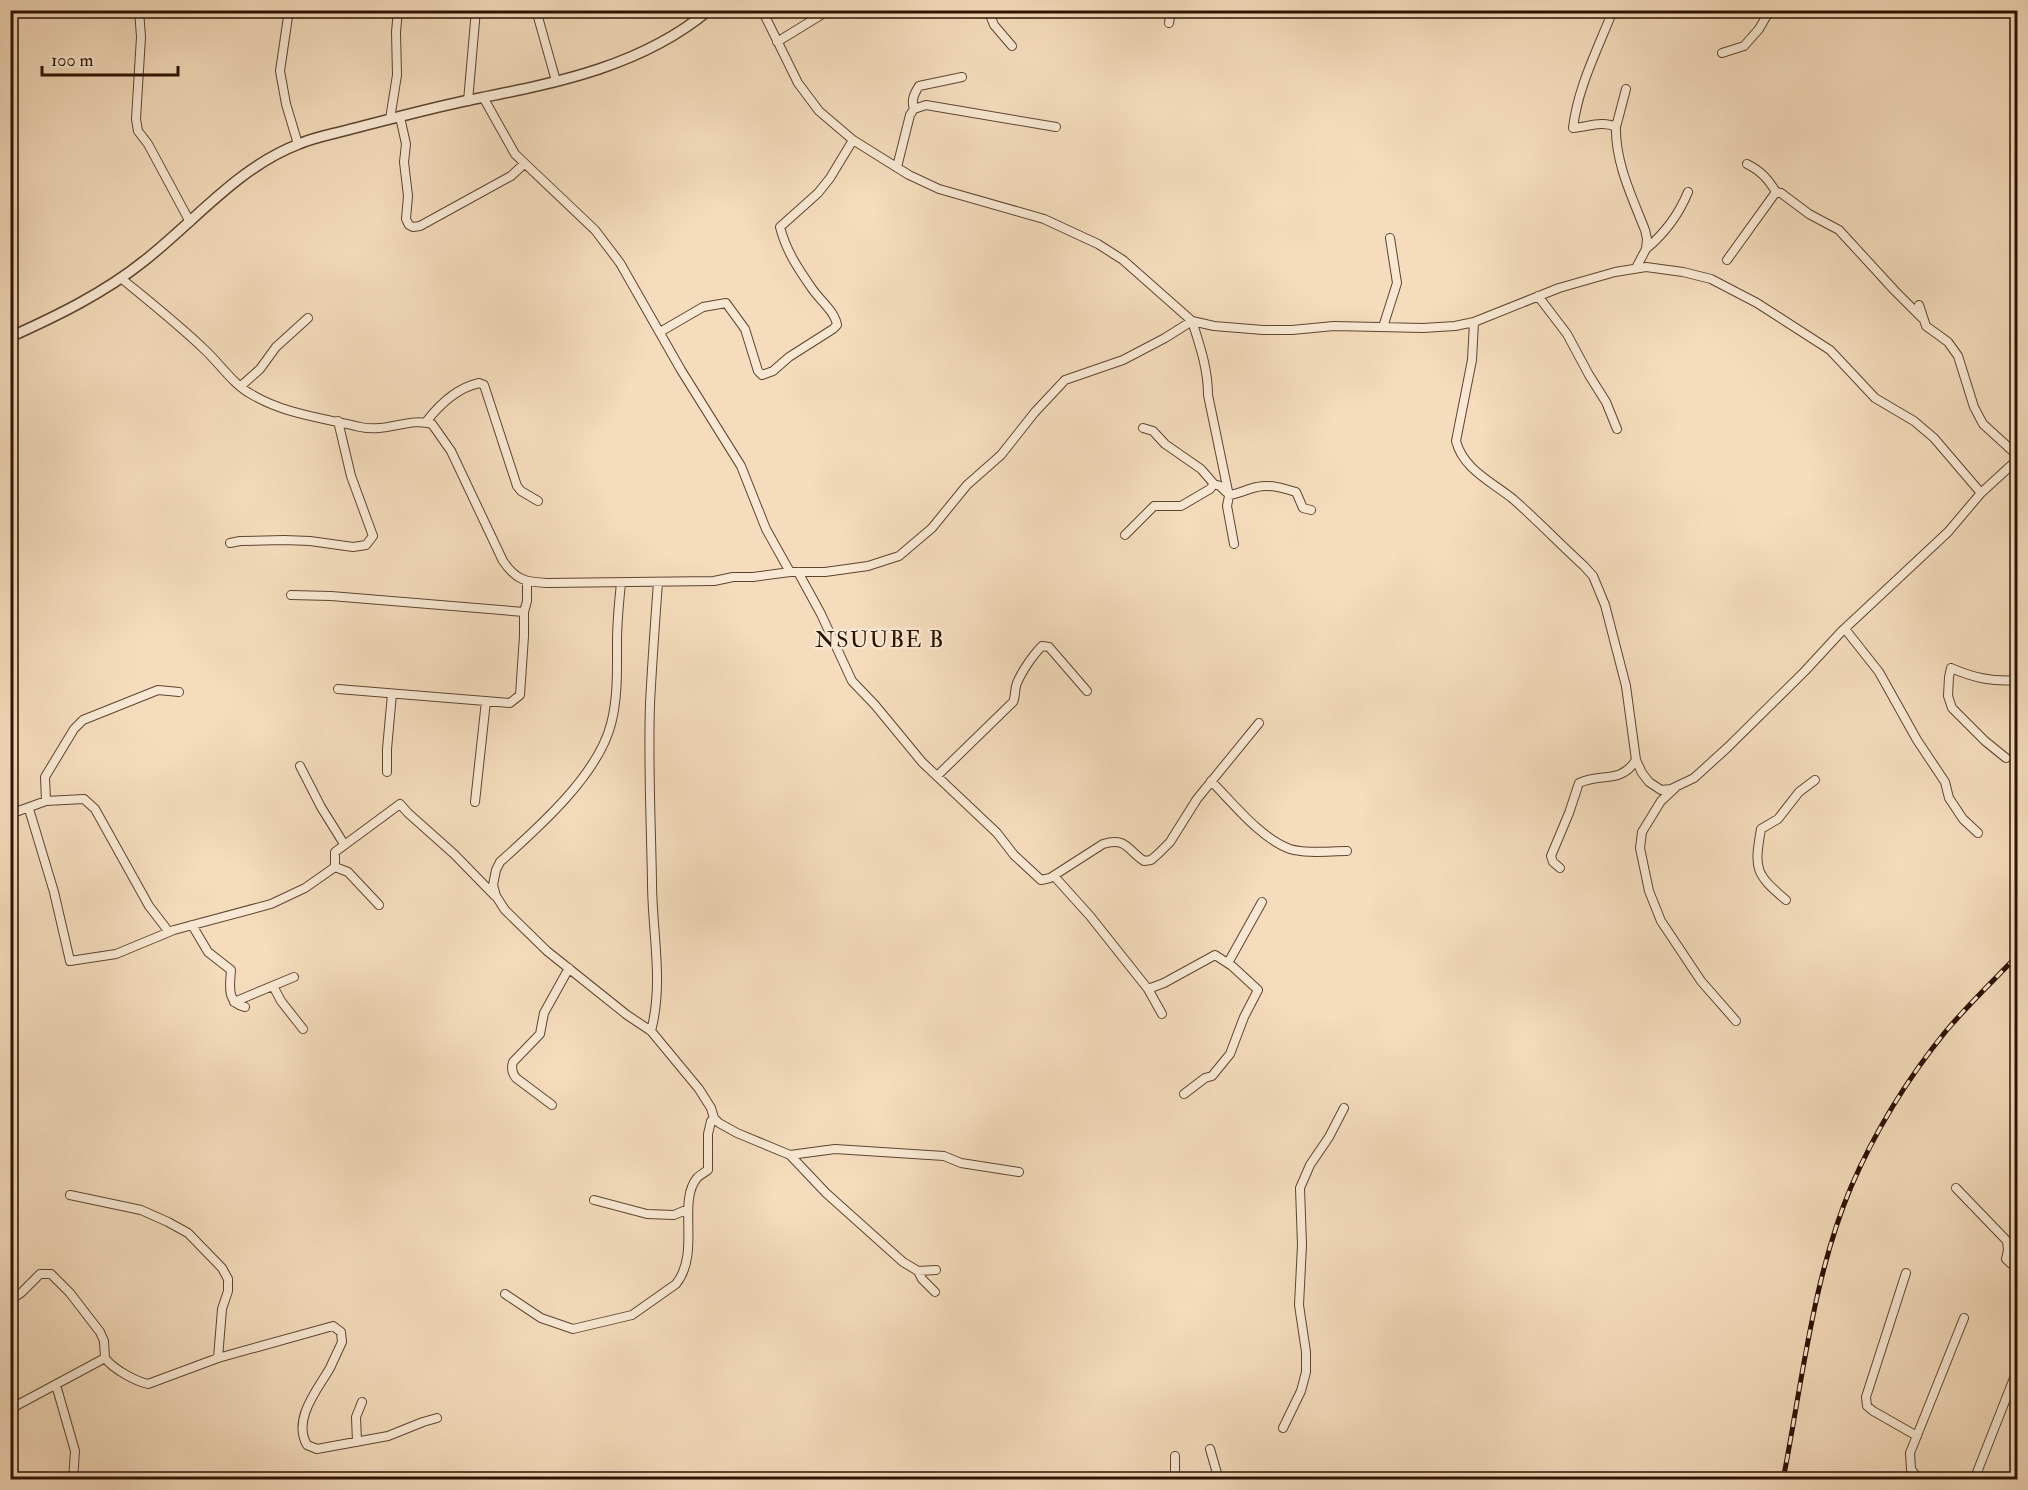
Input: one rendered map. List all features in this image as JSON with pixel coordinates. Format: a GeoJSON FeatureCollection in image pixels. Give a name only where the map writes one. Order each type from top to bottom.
{"type":"FeatureCollection","features":[{"type":"Feature","properties":{"kind":"street"},"geometry":{"type":"LineString","coordinates":[[139,10],[141,37],[136,119],[138,131],[148,144],[190,222]]}},
{"type":"Feature","properties":{"kind":"street"},"geometry":{"type":"LineString","coordinates":[[289,10],[280,71],[286,104],[298,144]]}},
{"type":"Feature","properties":{"kind":"street"},"geometry":{"type":"LineString","coordinates":[[390,119],[397,75],[398,10]]}},
{"type":"Feature","properties":{"kind":"street"},"geometry":{"type":"LineString","coordinates":[[468,100],[476,10]]}},
{"type":"Feature","properties":{"kind":"street"},"geometry":{"type":"LineString","coordinates":[[536,10],[556,81]]}},
{"type":"Feature","properties":{"kind":"street"},"geometry":{"type":"LineString","coordinates":[[10,337],[76,305],[122,279],[235,182],[263,163],[298,144],[390,119],[556,81],[628,60],[673,37],[709,10]]}},
{"type":"Feature","properties":{"kind":"street"},"geometry":{"type":"LineString","coordinates":[[762,10],[791,72],[806,95],[819,111],[853,140],[909,175],[939,189],[1044,219],[1098,244],[1123,260],[1192,321],[1214,326],[1263,330],[1334,326],[1455,326],[1474,322],[1538,296],[1604,275],[1636,268],[1661,267],[1711,279],[1780,316],[1830,350],[1875,398],[1914,421],[1934,438],[1981,493]]}},
{"type":"Feature","properties":{"kind":"street"},"geometry":{"type":"LineString","coordinates":[[777,42],[829,10]]}},
{"type":"Feature","properties":{"kind":"street"},"geometry":{"type":"LineString","coordinates":[[988,10],[994,25],[1012,46]]}},
{"type":"Feature","properties":{"kind":"street"},"geometry":{"type":"LineString","coordinates":[[1169,23],[1171,10]]}},
{"type":"Feature","properties":{"kind":"street"},"geometry":{"type":"LineString","coordinates":[[1613,10],[1581,90],[1573,128],[1600,124],[1614,124],[1616,127]]}},
{"type":"Feature","properties":{"kind":"street"},"geometry":{"type":"LineString","coordinates":[[1722,53],[1744,46],[1759,29],[1770,10]]}},
{"type":"Feature","properties":{"kind":"street"},"geometry":{"type":"LineString","coordinates":[[914,109],[912,104],[918,86],[962,77]]}},
{"type":"Feature","properties":{"kind":"street"},"geometry":{"type":"LineString","coordinates":[[1626,89],[1616,127],[1618,152],[1645,230],[1646,249]]}},
{"type":"Feature","properties":{"kind":"street"},"geometry":{"type":"LineString","coordinates":[[483,98],[508,143],[524,164],[565,200],[608,246],[741,466],[766,529],[821,614],[852,681],[922,762],[997,833],[1014,855],[1038,878],[1044,880],[1054,876],[1103,844],[1111,842],[1124,843],[1141,860],[1150,860],[1170,842],[1197,799],[1259,723]]}},
{"type":"Feature","properties":{"kind":"street"},"geometry":{"type":"LineString","coordinates":[[897,167],[910,115],[914,109],[926,105],[1056,127]]}},
{"type":"Feature","properties":{"kind":"street"},"geometry":{"type":"LineString","coordinates":[[400,117],[406,144],[404,162],[408,196],[406,219],[409,225],[414,227],[420,226],[511,176],[524,164]]}},
{"type":"Feature","properties":{"kind":"street"},"geometry":{"type":"LineString","coordinates":[[660,332],[704,307],[726,303],[745,329],[758,371],[762,375],[773,371],[789,357],[833,330],[837,326],[833,315],[789,254],[780,227],[818,193],[853,140]]}},
{"type":"Feature","properties":{"kind":"street"},"geometry":{"type":"LineString","coordinates":[[1747,164],[1767,178],[1776,192],[1839,230],[1923,318]]}},
{"type":"Feature","properties":{"kind":"street"},"geometry":{"type":"LineString","coordinates":[[1636,268],[1646,249],[1681,210],[1688,192]]}},
{"type":"Feature","properties":{"kind":"street"},"geometry":{"type":"LineString","coordinates":[[1727,260],[1776,192]]}},
{"type":"Feature","properties":{"kind":"street"},"geometry":{"type":"LineString","coordinates":[[1383,327],[1397,283],[1390,238]]}},
{"type":"Feature","properties":{"kind":"street"},"geometry":{"type":"LineString","coordinates":[[122,279],[196,341],[250,394],[298,414],[379,429],[417,421],[426,422],[436,428],[451,451],[503,561],[511,572],[527,581],[547,583],[714,581],[733,577],[794,572],[825,572],[868,566],[899,556],[932,528],[967,485],[1001,455],[1035,412],[1065,380],[1123,360],[1192,321]]}},
{"type":"Feature","properties":{"kind":"street"},"geometry":{"type":"LineString","coordinates":[[1538,296],[1567,334],[1606,402],[1617,429]]}},
{"type":"Feature","properties":{"kind":"street"},"geometry":{"type":"LineString","coordinates":[[1474,322],[1472,360],[1456,441],[1458,449],[1472,467],[1513,499],[1593,576],[1605,605],[1626,686],[1636,760],[1642,773],[1661,790],[1676,787],[1694,778],[1727,748],[1845,629],[1941,538],[1981,493],[2018,458],[1983,424],[1974,406],[1958,356],[1948,342],[1926,326],[1919,305]]}},
{"type":"Feature","properties":{"kind":"street"},"geometry":{"type":"LineString","coordinates":[[241,386],[260,369],[276,347],[308,318]]}},
{"type":"Feature","properties":{"kind":"street"},"geometry":{"type":"LineString","coordinates":[[1192,321],[1203,353],[1208,395],[1229,495],[1227,506],[1234,544]]}},
{"type":"Feature","properties":{"kind":"street"},"geometry":{"type":"LineString","coordinates":[[426,422],[435,410],[451,397],[472,384],[484,385],[517,486],[538,501]]}},
{"type":"Feature","properties":{"kind":"street"},"geometry":{"type":"LineString","coordinates":[[230,543],[284,540],[353,547],[366,545],[373,536],[351,476],[338,421]]}},
{"type":"Feature","properties":{"kind":"street"},"geometry":{"type":"LineString","coordinates":[[1143,428],[1153,431],[1172,449],[1201,469],[1214,484],[1220,486],[1229,495]]}},
{"type":"Feature","properties":{"kind":"street"},"geometry":{"type":"LineString","coordinates":[[1125,535],[1154,506],[1181,506],[1210,489],[1214,484]]}},
{"type":"Feature","properties":{"kind":"street"},"geometry":{"type":"LineString","coordinates":[[1229,495],[1255,487],[1284,488],[1296,492],[1303,508],[1311,510]]}},
{"type":"Feature","properties":{"kind":"street"},"geometry":{"type":"LineString","coordinates":[[338,689],[510,703],[520,694],[527,581]]}},
{"type":"Feature","properties":{"kind":"street"},"geometry":{"type":"LineString","coordinates":[[651,1031],[656,1012],[658,962],[652,901],[650,755],[650,704],[657,582]]}},
{"type":"Feature","properties":{"kind":"street"},"geometry":{"type":"LineString","coordinates":[[496,896],[493,885],[500,862],[550,815],[588,771],[611,726],[616,693],[621,583]]}},
{"type":"Feature","properties":{"kind":"street"},"geometry":{"type":"LineString","coordinates":[[291,595],[331,596],[524,612]]}},
{"type":"Feature","properties":{"kind":"street"},"geometry":{"type":"LineString","coordinates":[[1845,629],[1880,672],[1917,740],[1945,783],[1949,798],[1963,819],[1978,833]]}},
{"type":"Feature","properties":{"kind":"street"},"geometry":{"type":"LineString","coordinates":[[937,776],[1013,702],[1017,683],[1042,646],[1049,647],[1087,691]]}},
{"type":"Feature","properties":{"kind":"street"},"geometry":{"type":"LineString","coordinates":[[2006,758],[1952,708],[1948,696],[1949,677],[1951,668],[1970,677],[1986,680],[2018,680]]}},
{"type":"Feature","properties":{"kind":"street"},"geometry":{"type":"LineString","coordinates":[[46,801],[45,777],[74,729],[83,720],[158,690],[179,692]]}},
{"type":"Feature","properties":{"kind":"street"},"geometry":{"type":"LineString","coordinates":[[387,772],[392,694]]}},
{"type":"Feature","properties":{"kind":"street"},"geometry":{"type":"LineString","coordinates":[[475,802],[486,701]]}},
{"type":"Feature","properties":{"kind":"street"},"geometry":{"type":"LineString","coordinates":[[1560,868],[1553,862],[1551,856],[1579,783],[1621,775],[1630,770],[1636,760]]}},
{"type":"Feature","properties":{"kind":"street"},"geometry":{"type":"LineString","coordinates":[[300,766],[321,807],[344,844]]}},
{"type":"Feature","properties":{"kind":"street"},"geometry":{"type":"LineString","coordinates":[[1786,900],[1767,885],[1757,868],[1757,848],[1761,829],[1778,819],[1799,792],[1815,780]]}},
{"type":"Feature","properties":{"kind":"street"},"geometry":{"type":"LineString","coordinates":[[1211,781],[1254,824],[1290,849],[1347,851]]}},
{"type":"Feature","properties":{"kind":"street"},"geometry":{"type":"LineString","coordinates":[[1676,787],[1661,801],[1642,832],[1640,848],[1649,891],[1661,921],[1701,981],[1736,1021]]}},
{"type":"Feature","properties":{"kind":"street"},"geometry":{"type":"LineString","coordinates":[[10,814],[46,801],[84,799],[90,802],[149,906],[169,932]]}},
{"type":"Feature","properties":{"kind":"street"},"geometry":{"type":"LineString","coordinates":[[335,867],[335,852],[400,804],[454,854],[496,896],[505,910],[547,951],[651,1031],[699,1089],[711,1108],[714,1118],[724,1127],[790,1155],[826,1193],[903,1262],[918,1271],[922,1279],[935,1292]]}},
{"type":"Feature","properties":{"kind":"street"},"geometry":{"type":"LineString","coordinates":[[29,809],[54,892],[70,961],[116,954],[169,932],[279,901],[305,888],[335,867]]}},
{"type":"Feature","properties":{"kind":"street"},"geometry":{"type":"LineString","coordinates":[[335,867],[348,872],[379,905]]}},
{"type":"Feature","properties":{"kind":"street"},"geometry":{"type":"LineString","coordinates":[[1054,876],[1090,916],[1148,989],[1162,1014]]}},
{"type":"Feature","properties":{"kind":"street"},"geometry":{"type":"LineString","coordinates":[[1228,963],[1262,902]]}},
{"type":"Feature","properties":{"kind":"street"},"geometry":{"type":"LineString","coordinates":[[192,925],[208,952],[231,970],[229,994],[234,1002],[245,1007]]}},
{"type":"Feature","properties":{"kind":"street"},"geometry":{"type":"LineString","coordinates":[[1148,989],[1164,983],[1215,955],[1228,963],[1258,990],[1230,1054],[1212,1076],[1205,1078],[1184,1094]]}},
{"type":"Feature","properties":{"kind":"street"},"geometry":{"type":"LineString","coordinates":[[552,1105],[516,1078],[512,1066],[513,1062],[540,1034],[544,1013],[569,968]]}},
{"type":"Feature","properties":{"kind":"street"},"geometry":{"type":"LineString","coordinates":[[234,1002],[294,977]]}},
{"type":"Feature","properties":{"kind":"street"},"geometry":{"type":"LineString","coordinates":[[273,986],[281,1001],[303,1029]]}},
{"type":"Feature","properties":{"kind":"street"},"geometry":{"type":"LineString","coordinates":[[1283,1428],[1301,1391],[1306,1372],[1306,1352],[1299,1305],[1302,1245],[1300,1188],[1305,1173],[1329,1137],[1344,1108]]}},
{"type":"Feature","properties":{"kind":"street"},"geometry":{"type":"LineString","coordinates":[[505,1294],[541,1318],[573,1329],[632,1315],[676,1284],[685,1272],[690,1229],[688,1209],[691,1190],[697,1179],[708,1170],[708,1134],[711,1120],[714,1118]]}},
{"type":"Feature","properties":{"kind":"street"},"geometry":{"type":"LineString","coordinates":[[790,1155],[835,1149],[944,1156],[961,1163],[1019,1172]]}},
{"type":"Feature","properties":{"kind":"street"},"geometry":{"type":"LineString","coordinates":[[1956,1188],[2007,1241],[2006,1259],[2018,1270]]}},
{"type":"Feature","properties":{"kind":"street"},"geometry":{"type":"LineString","coordinates":[[70,1195],[141,1210],[168,1222],[189,1233],[222,1268],[228,1279],[228,1291],[222,1309],[218,1358]]}},
{"type":"Feature","properties":{"kind":"street"},"geometry":{"type":"LineString","coordinates":[[594,1200],[647,1214],[674,1215],[688,1209]]}},
{"type":"Feature","properties":{"kind":"street"},"geometry":{"type":"LineString","coordinates":[[918,1271],[936,1270]]}},
{"type":"Feature","properties":{"kind":"street"},"geometry":{"type":"LineString","coordinates":[[1906,1273],[1866,1396],[1867,1406],[1873,1412],[1917,1436]]}},
{"type":"Feature","properties":{"kind":"street"},"geometry":{"type":"LineString","coordinates":[[10,1300],[21,1293],[40,1274],[51,1274],[70,1293],[100,1332],[104,1341],[105,1358],[110,1364],[146,1384],[218,1358],[329,1327],[338,1329],[341,1332],[342,1342],[306,1408],[303,1424],[306,1445],[317,1449],[388,1436],[437,1418]]}},
{"type":"Feature","properties":{"kind":"street"},"geometry":{"type":"LineString","coordinates":[[1919,1479],[1915,1476],[1910,1463],[1910,1453],[1964,1318]]}},
{"type":"Feature","properties":{"kind":"street"},"geometry":{"type":"LineString","coordinates":[[10,1409],[105,1358]]}},
{"type":"Feature","properties":{"kind":"street"},"geometry":{"type":"LineString","coordinates":[[1974,1479],[2018,1368]]}},
{"type":"Feature","properties":{"kind":"street"},"geometry":{"type":"LineString","coordinates":[[56,1385],[75,1451],[73,1479]]}},
{"type":"Feature","properties":{"kind":"street"},"geometry":{"type":"LineString","coordinates":[[357,1442],[356,1416],[362,1402]]}},
{"type":"Feature","properties":{"kind":"street"},"geometry":{"type":"LineString","coordinates":[[1209,1449],[1219,1479]]}},
{"type":"Feature","properties":{"kind":"street"},"geometry":{"type":"LineString","coordinates":[[1175,1456],[1175,1479]]}},
{"type":"Feature","properties":{"kind":"railway"},"geometry":{"type":"LineString","coordinates":[[1783,1480],[1810,1331],[1827,1257],[1838,1221],[1860,1166],[1893,1106],[1918,1067],[1954,1021],[2018,955]]}},
{"type":"Feature","properties":{"kind":"district","name":"NSUUBE B"},"geometry":{"type":"Point","coordinates":[880,640]}}]}
